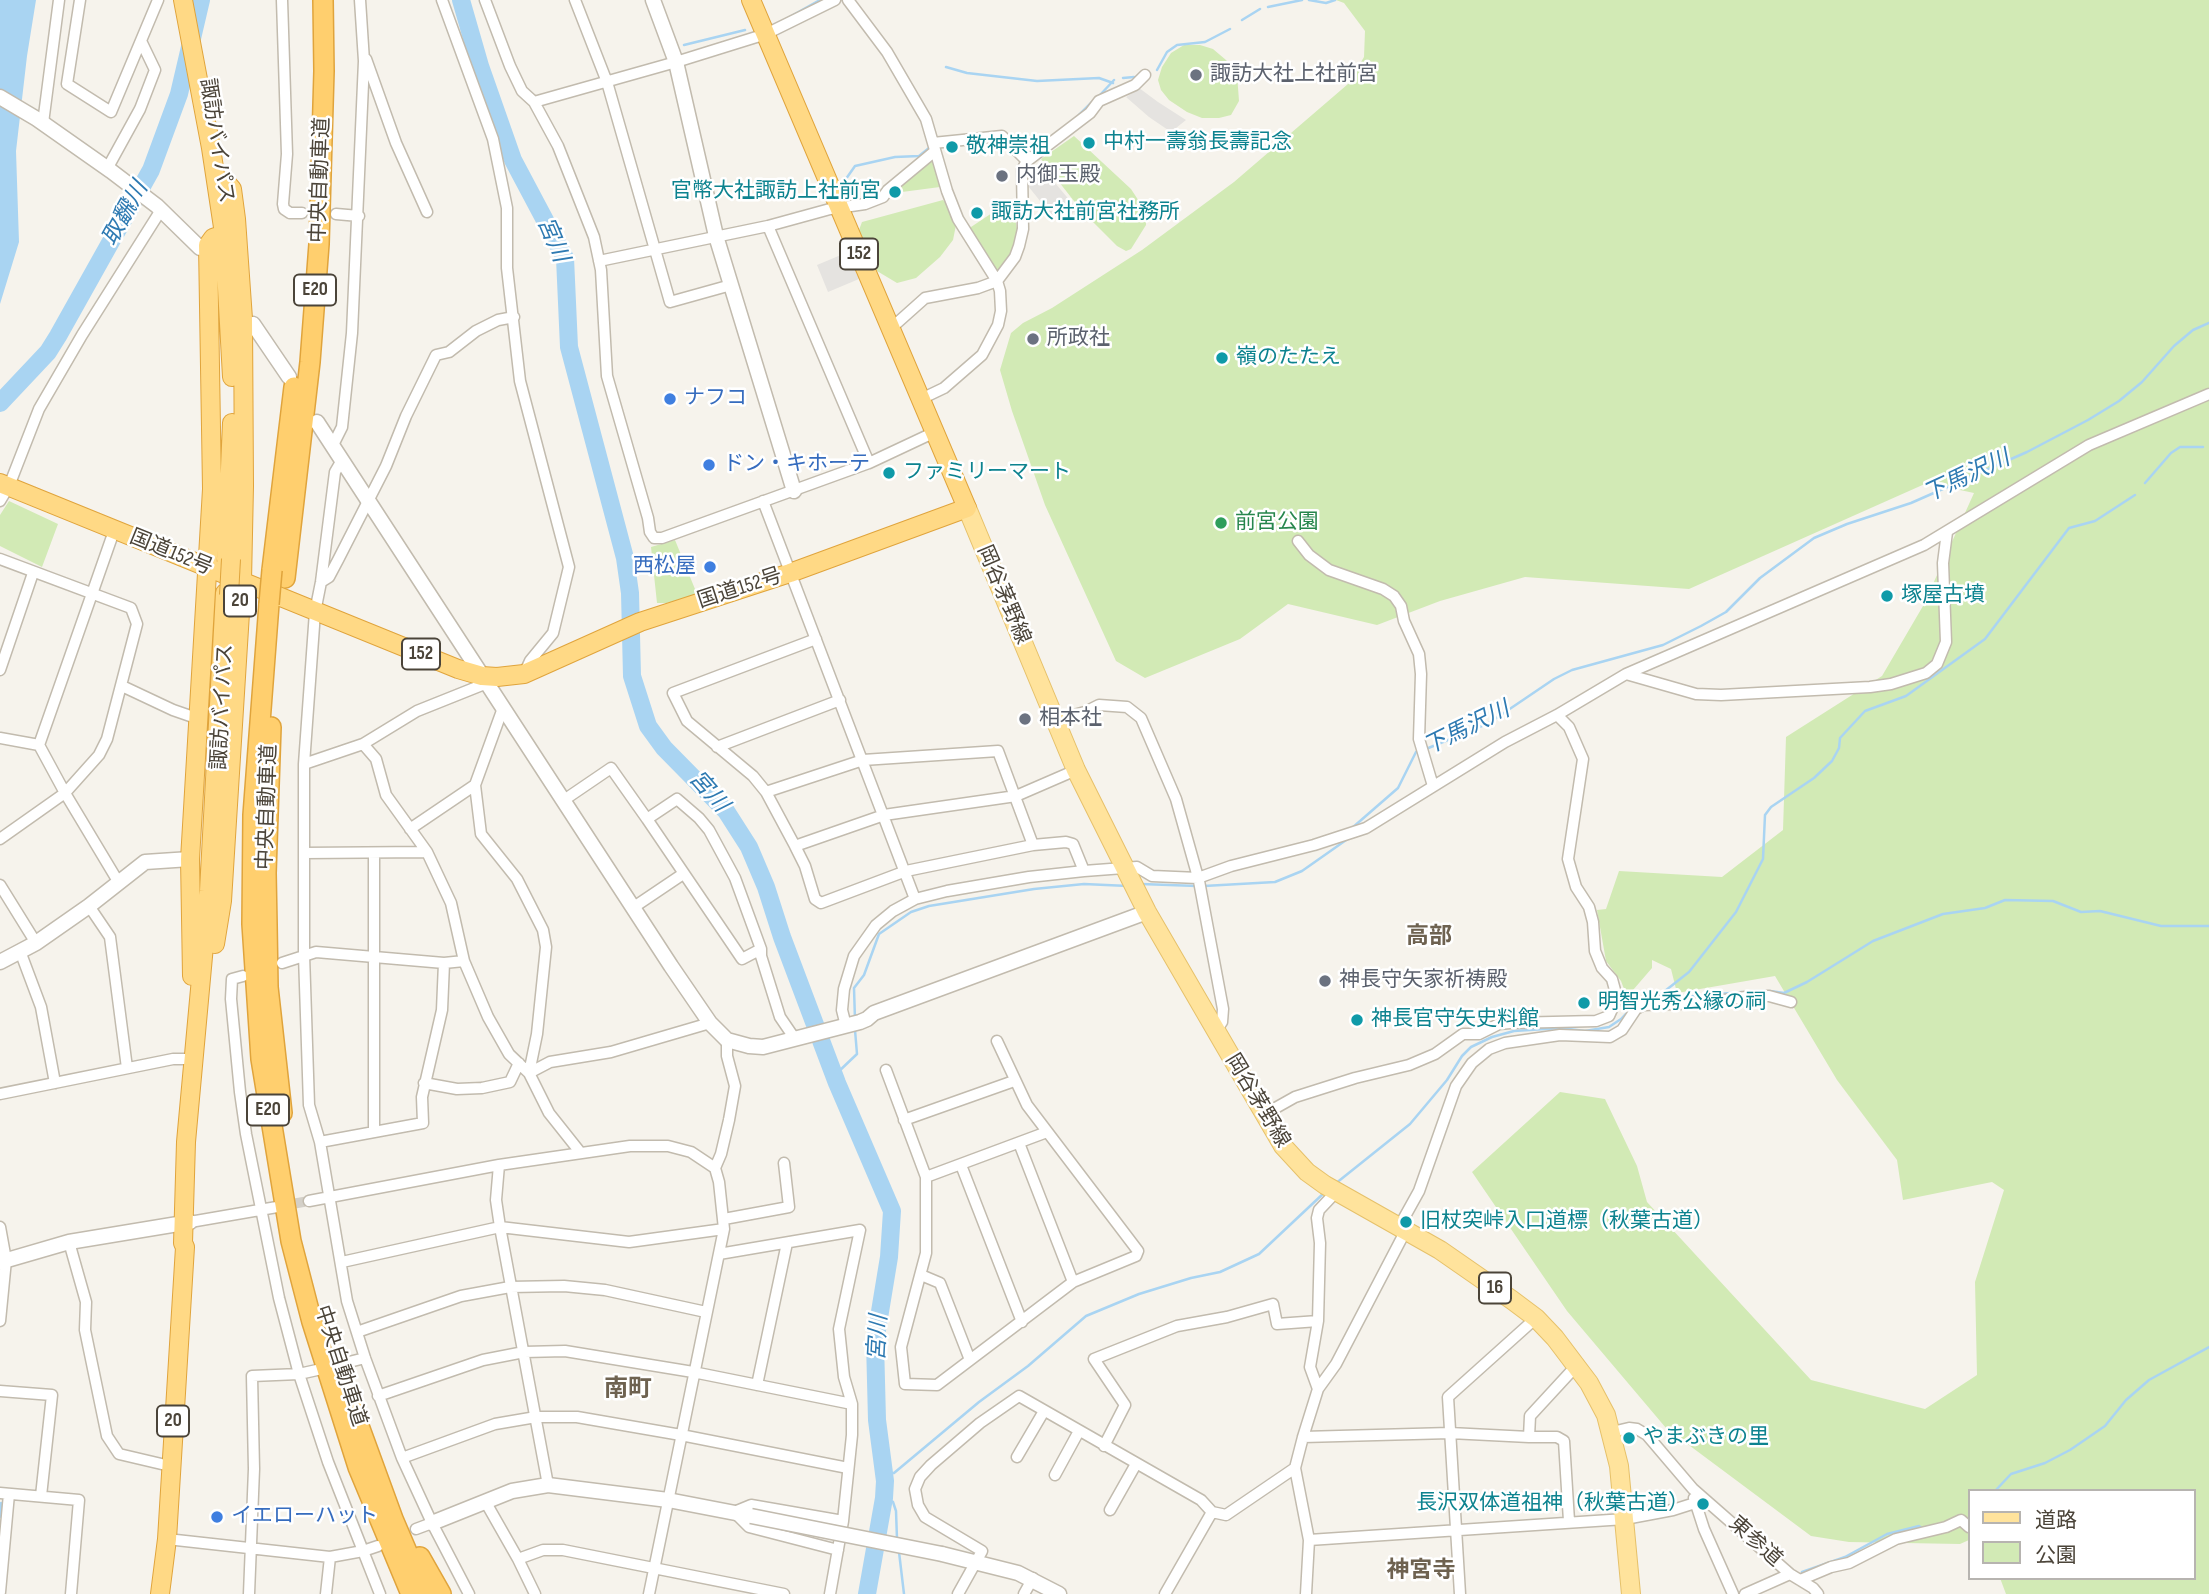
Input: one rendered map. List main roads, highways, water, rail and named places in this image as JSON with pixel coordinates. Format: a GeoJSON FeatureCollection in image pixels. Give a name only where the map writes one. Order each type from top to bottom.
{"type":"FeatureCollection","features":[{"type":"Feature","properties":{"kind":"highway","name":"諏訪バイパス"},"geometry":{"type":"LineString","coordinates":[[160,1594],[167,1539],[185,1247],[188,1244],[193,1054],[209,891],[237,415],[226,182],[183,0]]}},
{"type":"Feature","properties":{"kind":"highway","name":"諏訪バイパス"},"geometry":{"type":"LineString","coordinates":[[191,0],[216,147],[224,234],[232,391],[229,559]]}},
{"type":"Feature","properties":{"kind":"highway","name":"中央自動車道"},"geometry":{"type":"LineString","coordinates":[[310,0],[312,71],[305,250],[278,574],[253,815],[252,937],[261,1059],[291,1241],[312,1322],[358,1467],[411,1594]]}},
{"type":"Feature","properties":{"kind":"highway","name":"中央自動車道"},"geometry":{"type":"LineString","coordinates":[[278,574],[310,362],[319,244],[324,71],[323,0]]}},
{"type":"Feature","properties":{"kind":"highway","name":"152"},"geometry":{"type":"LineString","coordinates":[[751,0],[967,508]]}},
{"type":"Feature","properties":{"kind":"highway","name":"20"},"geometry":{"type":"LineString","coordinates":[[202,1021],[222,901],[242,581],[243,319],[236,219],[232,189],[226,182]]}},
{"type":"Feature","properties":{"kind":"highway","name":"20"},"geometry":{"type":"LineString","coordinates":[[193,1054],[190,859],[205,568],[212,489],[208,244],[224,234]]}},
{"type":"Feature","properties":{"kind":"highway","name":"国道152号"},"geometry":{"type":"LineString","coordinates":[[3,489],[242,581],[484,679],[524,674],[640,622],[790,573],[967,508]]}},
{"type":"Feature","properties":{"kind":"highway","name":"諏訪バイパス"},"geometry":{"type":"LineString","coordinates":[[187,1222],[213,892],[227,594]]}},
{"type":"Feature","properties":{"kind":"highway","name":"中央自動車道"},"geometry":{"type":"LineString","coordinates":[[275,606],[267,816],[268,987],[286,1142],[301,1224],[324,1322],[393,1519],[425,1594]]}},
{"type":"Feature","properties":{"kind":"highway"},"geometry":{"type":"LineString","coordinates":[[348,1396],[416,1549],[441,1594]]}},
{"type":"Feature","properties":{"kind":"main road","name":"岡谷茅野線"},"geometry":{"type":"LineString","coordinates":[[967,508],[1076,770],[1147,912],[1289,1154],[1307,1172],[1331,1189],[1440,1250],[1536,1318],[1577,1365],[1599,1399],[1612,1432],[1619,1466],[1631,1594]]}},
{"type":"Feature","properties":{"kind":"water"},"geometry":{"type":"Polygon","coordinates":[[[0,0],[36,0],[16,151],[19,242],[0,304],[0,0]]]}},
{"type":"Feature","properties":{"kind":"waterway","name":"取飜川"},"geometry":{"type":"LineString","coordinates":[[0,403],[48,352],[151,170],[179,94],[201,0]]}},
{"type":"Feature","properties":{"kind":"waterway","name":"宮川"},"geometry":{"type":"LineString","coordinates":[[461,0],[480,66],[513,160],[565,258],[569,347],[625,558],[630,593],[632,676],[648,726],[664,748],[726,811],[749,847],[837,1083],[892,1211],[889,1257],[875,1342],[877,1420],[885,1481],[884,1498],[867,1594]]}},
{"type":"Feature","properties":{"kind":"waterway"},"geometry":{"type":"LineString","coordinates":[[786,19],[820,0]]}},
{"type":"Feature","properties":{"kind":"waterway"},"geometry":{"type":"LineString","coordinates":[[1268,7],[1302,0]]}},
{"type":"Feature","properties":{"kind":"waterway"},"geometry":{"type":"LineString","coordinates":[[1309,0],[1326,3],[1335,0]]}},
{"type":"Feature","properties":{"kind":"waterway"},"geometry":{"type":"LineString","coordinates":[[1242,20],[1260,9]]}},
{"type":"Feature","properties":{"kind":"waterway"},"geometry":{"type":"LineString","coordinates":[[1157,70],[1167,52],[1177,45],[1205,42],[1230,29]]}},
{"type":"Feature","properties":{"kind":"waterway"},"geometry":{"type":"LineString","coordinates":[[684,45],[745,30]]}},
{"type":"Feature","properties":{"kind":"waterway"},"geometry":{"type":"LineString","coordinates":[[946,67],[967,73],[1037,81],[1099,78],[1113,83]]}},
{"type":"Feature","properties":{"kind":"waterway"},"geometry":{"type":"LineString","coordinates":[[1123,78],[1134,77]]}},
{"type":"Feature","properties":{"kind":"waterway"},"geometry":{"type":"LineString","coordinates":[[1100,95],[1114,80]]}},
{"type":"Feature","properties":{"kind":"waterway"},"geometry":{"type":"LineString","coordinates":[[1079,115],[1092,102]]}},
{"type":"Feature","properties":{"kind":"waterway"},"geometry":{"type":"LineString","coordinates":[[847,199],[841,186],[855,166],[895,157],[919,156],[929,148]]}},
{"type":"Feature","properties":{"kind":"waterway","name":"下馬沢川"},"geometry":{"type":"LineString","coordinates":[[1426,749],[1489,723],[1554,679],[1572,670],[1663,645],[1701,626],[1726,612],[1760,578],[1814,538],[1911,503],[2027,452],[2088,420],[2119,401],[2142,382],[2174,346],[2193,330],[2209,323]]}},
{"type":"Feature","properties":{"kind":"waterway"},"geometry":{"type":"LineString","coordinates":[[2145,483],[2171,453],[2180,447],[2203,447]]}},
{"type":"Feature","properties":{"kind":"waterway"},"geometry":{"type":"LineString","coordinates":[[1656,998],[1689,972],[1736,912],[1763,859],[1765,815],[1771,807],[1814,778],[1832,761],[1839,748],[1840,738],[1865,711],[1906,696],[1985,639],[2069,528],[2095,521],[2135,495]]}},
{"type":"Feature","properties":{"kind":"waterway","name":"下馬沢川"},"geometry":{"type":"LineString","coordinates":[[1352,828],[1398,788],[1416,752],[1420,751]]}},
{"type":"Feature","properties":{"kind":"waterway","name":"下馬沢川"},"geometry":{"type":"LineString","coordinates":[[1204,886],[1275,882],[1302,871],[1349,838]]}},
{"type":"Feature","properties":{"kind":"waterway","name":"下馬沢川"},"geometry":{"type":"LineString","coordinates":[[855,1020],[854,988],[864,975],[879,934],[911,912],[929,906],[1034,889],[1084,884],[1128,886]]}},
{"type":"Feature","properties":{"kind":"waterway","name":"下馬沢川"},"geometry":{"type":"LineString","coordinates":[[1141,884],[1197,886]]}},
{"type":"Feature","properties":{"kind":"waterway"},"geometry":{"type":"LineString","coordinates":[[1770,991],[1784,993],[1807,982],[1873,941],[1943,914],[1985,908],[2005,900],[2053,901],[2081,912],[2100,911],[2161,926],[2209,926]]}},
{"type":"Feature","properties":{"kind":"waterway"},"geometry":{"type":"LineString","coordinates":[[1648,1000],[1742,992]]}},
{"type":"Feature","properties":{"kind":"waterway"},"geometry":{"type":"LineString","coordinates":[[1335,1184],[1410,1124],[1471,1047],[1514,1031],[1561,1028],[1585,1031],[1609,1027],[1641,1001]]}},
{"type":"Feature","properties":{"kind":"waterway","name":"下馬沢川"},"geometry":{"type":"LineString","coordinates":[[836,1074],[857,1054],[855,1030]]}},
{"type":"Feature","properties":{"kind":"waterway"},"geometry":{"type":"LineString","coordinates":[[884,1473],[894,1473],[1086,1316],[1139,1294],[1220,1272],[1259,1254],[1325,1192]]}},
{"type":"Feature","properties":{"kind":"waterway"},"geometry":{"type":"LineString","coordinates":[[1997,1489],[2011,1474],[2045,1463],[2070,1450],[2105,1426],[2126,1400],[2149,1380],[2209,1347]]}},
{"type":"Feature","properties":{"kind":"waterway"},"geometry":{"type":"LineString","coordinates":[[884,1498],[893,1502],[896,1511],[897,1539]]}},
{"type":"Feature","properties":{"kind":"waterway"},"geometry":{"type":"LineString","coordinates":[[0,1517],[1,1503]]}},
{"type":"Feature","properties":{"kind":"waterway"},"geometry":{"type":"LineString","coordinates":[[1802,1572],[1845,1557],[1887,1534],[1919,1526],[1922,1528]]}},
{"type":"Feature","properties":{"kind":"waterway"},"geometry":{"type":"LineString","coordinates":[[899,1552],[904,1594]]}},
{"type":"Feature","properties":{"kind":"tunnel"},"geometry":{"type":"LineString","coordinates":[[280,1206],[309,1201]]}},
{"type":"Feature","properties":{"kind":"place","name":"諏訪大社上社前宮"},"geometry":{"type":"Point","coordinates":[1196,75]}},
{"type":"Feature","properties":{"kind":"place","name":"中村一壽翁長壽記念"},"geometry":{"type":"Point","coordinates":[1089,143]}},
{"type":"Feature","properties":{"kind":"place","name":"敬神崇祖"},"geometry":{"type":"Point","coordinates":[952,147]}},
{"type":"Feature","properties":{"kind":"place","name":"内御玉殿"},"geometry":{"type":"Point","coordinates":[1002,176]}},
{"type":"Feature","properties":{"kind":"place","name":"官幣大社諏訪上社前宮"},"geometry":{"type":"Point","coordinates":[895,192]}},
{"type":"Feature","properties":{"kind":"place","name":"諏訪大社前宮社務所"},"geometry":{"type":"Point","coordinates":[977,213]}},
{"type":"Feature","properties":{"kind":"place","name":"所政社"},"geometry":{"type":"Point","coordinates":[1033,339]}},
{"type":"Feature","properties":{"kind":"place","name":"嶺のたたえ"},"geometry":{"type":"Point","coordinates":[1222,358]}},
{"type":"Feature","properties":{"kind":"place","name":"ナフコ"},"geometry":{"type":"Point","coordinates":[670,399]}},
{"type":"Feature","properties":{"kind":"place","name":"ドン・キホーテ"},"geometry":{"type":"Point","coordinates":[709,465]}},
{"type":"Feature","properties":{"kind":"place","name":"ファミリーマート"},"geometry":{"type":"Point","coordinates":[889,473]}},
{"type":"Feature","properties":{"kind":"place","name":"前宮公園"},"geometry":{"type":"Point","coordinates":[1221,523]}},
{"type":"Feature","properties":{"kind":"place","name":"西松屋"},"geometry":{"type":"Point","coordinates":[710,567]}},
{"type":"Feature","properties":{"kind":"place","name":"塚屋古墳"},"geometry":{"type":"Point","coordinates":[1887,596]}},
{"type":"Feature","properties":{"kind":"place","name":"相本社"},"geometry":{"type":"Point","coordinates":[1025,719]}},
{"type":"Feature","properties":{"kind":"place","name":"神長守矢家祈祷殿"},"geometry":{"type":"Point","coordinates":[1325,981]}},
{"type":"Feature","properties":{"kind":"place","name":"明智光秀公縁の祠"},"geometry":{"type":"Point","coordinates":[1584,1003]}},
{"type":"Feature","properties":{"kind":"place","name":"神長官守矢史料館"},"geometry":{"type":"Point","coordinates":[1357,1020]}},
{"type":"Feature","properties":{"kind":"place","name":"旧杖突峠入口道標（秋葉古道）"},"geometry":{"type":"Point","coordinates":[1406,1222]}},
{"type":"Feature","properties":{"kind":"place","name":"やまぶきの里"},"geometry":{"type":"Point","coordinates":[1629,1438]}},
{"type":"Feature","properties":{"kind":"place","name":"長沢双体道祖神（秋葉古道）"},"geometry":{"type":"Point","coordinates":[1703,1504]}},
{"type":"Feature","properties":{"kind":"place","name":"イエローハット"},"geometry":{"type":"Point","coordinates":[217,1517]}},
{"type":"Feature","properties":{"kind":"district","name":"高部"},"geometry":{"type":"Point","coordinates":[1429,937]}},
{"type":"Feature","properties":{"kind":"district","name":"南町"},"geometry":{"type":"Point","coordinates":[628,1390]}},
{"type":"Feature","properties":{"kind":"district","name":"神宮寺"},"geometry":{"type":"Point","coordinates":[1421,1571]}}]}
